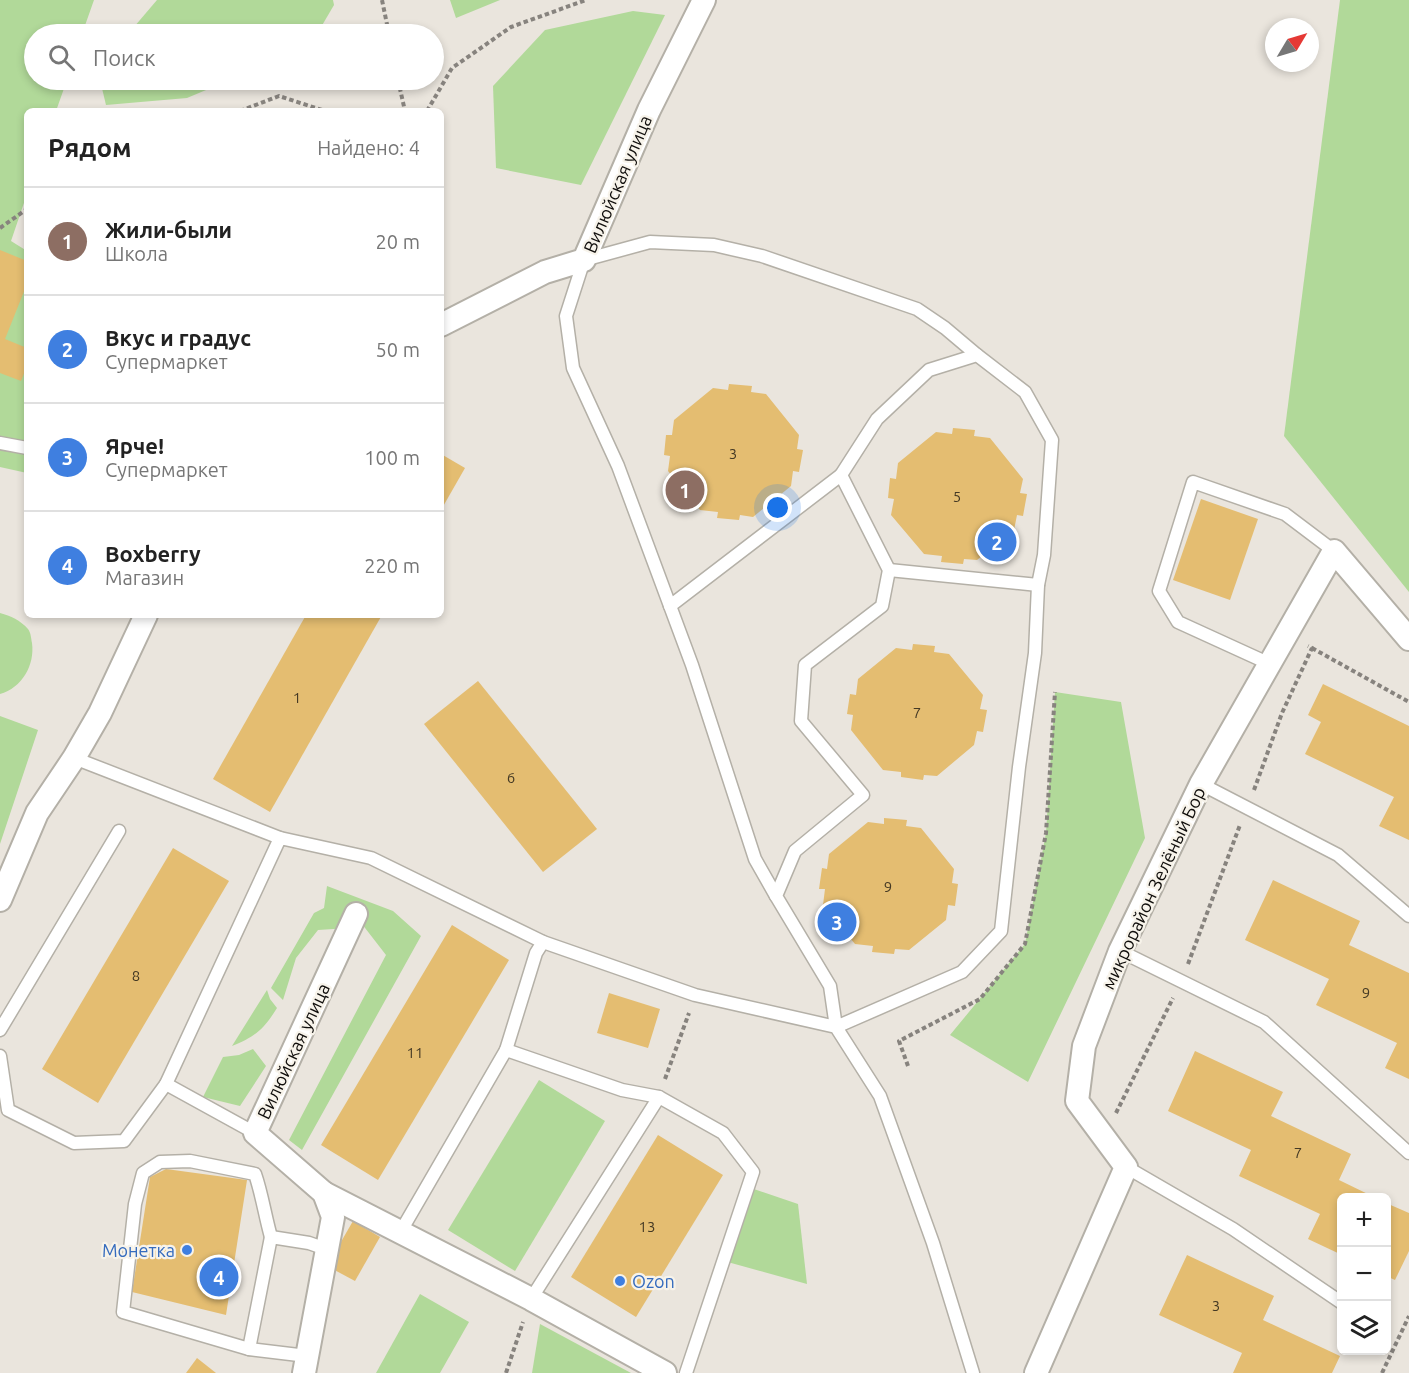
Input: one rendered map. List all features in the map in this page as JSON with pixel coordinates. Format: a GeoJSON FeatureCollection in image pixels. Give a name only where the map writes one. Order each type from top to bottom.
{"type":"FeatureCollection","features":[{"type":"Feature","properties":{"kind":"street","name":"Вилюйская улица"},"geometry":{"type":"LineString","coordinates":[[444,323],[545,272],[584,260],[649,110],[704,0]]}},
{"type":"Feature","properties":{"kind":"street","name":"микрорайон Зелёный Бор"},"geometry":{"type":"LineString","coordinates":[[1126,1167],[1077,1101],[1084,1046],[1120,951],[1201,784],[1334,551]]}},
{"type":"Feature","properties":{"kind":"street"},"geometry":{"type":"LineString","coordinates":[[1334,551],[1409,639]]}},
{"type":"Feature","properties":{"kind":"street"},"geometry":{"type":"LineString","coordinates":[[0,900],[37,813],[74,758],[100,713],[145,618]]}},
{"type":"Feature","properties":{"kind":"street","name":"Вилюйская улица"},"geometry":{"type":"LineString","coordinates":[[356,914],[255,1133],[324,1193],[531,1299],[665,1373]]}},
{"type":"Feature","properties":{"kind":"street"},"geometry":{"type":"LineString","coordinates":[[1042,1371],[1126,1167]]}},
{"type":"Feature","properties":{"kind":"street"},"geometry":{"type":"LineString","coordinates":[[305,1365],[333,1216],[324,1193]]}},
{"type":"Feature","properties":{"kind":"lane"},"geometry":{"type":"LineString","coordinates":[[74,758],[280,838],[371,858],[543,942],[695,995],[837,1028],[962,972],[1001,931],[1018,767],[1035,653],[1038,585],[1044,555],[1052,440],[1025,392],[945,328],[917,309],[762,256],[714,245],[650,242],[584,260],[566,316],[573,368],[618,466],[692,665],[755,859],[830,986],[837,1028],[880,1096],[933,1243],[974,1373]]}},
{"type":"Feature","properties":{"kind":"lane"},"geometry":{"type":"LineString","coordinates":[[670,606],[841,475],[877,419],[929,370],[977,355]]}},
{"type":"Feature","properties":{"kind":"lane"},"geometry":{"type":"LineString","coordinates":[[0,443],[24,447]]}},
{"type":"Feature","properties":{"kind":"lane"},"geometry":{"type":"LineString","coordinates":[[776,896],[795,852],[863,795],[801,722],[805,665],[882,606],[888,570],[841,475]]}},
{"type":"Feature","properties":{"kind":"lane"},"geometry":{"type":"LineString","coordinates":[[1270,664],[1178,622],[1159,591],[1193,482],[1285,514],[1334,551]]}},
{"type":"Feature","properties":{"kind":"lane"},"geometry":{"type":"LineString","coordinates":[[888,570],[1038,585]]}},
{"type":"Feature","properties":{"kind":"lane"},"geometry":{"type":"LineString","coordinates":[[1201,784],[1338,855],[1409,916]]}},
{"type":"Feature","properties":{"kind":"lane"},"geometry":{"type":"LineString","coordinates":[[0,1030],[119,831]]}},
{"type":"Feature","properties":{"kind":"lane"},"geometry":{"type":"LineString","coordinates":[[0,1056],[8,1110],[74,1143],[124,1141],[166,1084],[280,838]]}},
{"type":"Feature","properties":{"kind":"lane"},"geometry":{"type":"LineString","coordinates":[[401,1231],[506,1050],[536,953],[543,942]]}},
{"type":"Feature","properties":{"kind":"lane"},"geometry":{"type":"LineString","coordinates":[[1120,951],[1264,1022],[1409,1153]]}},
{"type":"Feature","properties":{"kind":"lane"},"geometry":{"type":"LineString","coordinates":[[506,1050],[622,1090],[659,1097],[723,1133],[753,1172],[686,1373]]}},
{"type":"Feature","properties":{"kind":"lane"},"geometry":{"type":"LineString","coordinates":[[166,1084],[255,1133]]}},
{"type":"Feature","properties":{"kind":"lane"},"geometry":{"type":"LineString","coordinates":[[531,1299],[659,1097]]}},
{"type":"Feature","properties":{"kind":"lane"},"geometry":{"type":"LineString","coordinates":[[249,1349],[271,1237],[261,1189],[255,1174],[190,1161],[160,1162],[143,1173],[135,1204],[123,1312],[249,1349],[305,1365]]}},
{"type":"Feature","properties":{"kind":"lane"},"geometry":{"type":"LineString","coordinates":[[1126,1167],[1233,1229],[1338,1301]]}},
{"type":"Feature","properties":{"kind":"lane"},"geometry":{"type":"LineString","coordinates":[[271,1237],[309,1243],[326,1249]]}},
{"type":"Feature","properties":{"kind":"path"},"geometry":{"type":"LineString","coordinates":[[382,0],[387,24]]}},
{"type":"Feature","properties":{"kind":"path"},"geometry":{"type":"LineString","coordinates":[[444,82],[452,68],[511,27],[586,0]]}},
{"type":"Feature","properties":{"kind":"path"},"geometry":{"type":"LineString","coordinates":[[400,90],[404,108]]}},
{"type":"Feature","properties":{"kind":"path"},"geometry":{"type":"LineString","coordinates":[[429,108],[439,90]]}},
{"type":"Feature","properties":{"kind":"path"},"geometry":{"type":"LineString","coordinates":[[248,108],[279,96],[316,108]]}},
{"type":"Feature","properties":{"kind":"path"},"geometry":{"type":"LineString","coordinates":[[0,228],[24,211]]}},
{"type":"Feature","properties":{"kind":"path"},"geometry":{"type":"LineString","coordinates":[[1286,635],[1409,702]]}},
{"type":"Feature","properties":{"kind":"path"},"geometry":{"type":"LineString","coordinates":[[1104,1137],[1182,981],[1282,713],[1312,648]]}},
{"type":"Feature","properties":{"kind":"path"},"geometry":{"type":"LineString","coordinates":[[659,1097],[695,995]]}},
{"type":"Feature","properties":{"kind":"path"},"geometry":{"type":"LineString","coordinates":[[899,1041],[908,1066]]}},
{"type":"Feature","properties":{"kind":"path"},"geometry":{"type":"LineString","coordinates":[[506,1373],[531,1299]]}},
{"type":"Feature","properties":{"kind":"path"},"geometry":{"type":"LineString","coordinates":[[1382,1373],[1409,1316]]}},
{"type":"Feature","properties":{"kind":"green space"},"geometry":{"type":"Polygon","coordinates":[[[0,0],[94,0],[86,24],[24,24],[24,90],[63,90],[57,108],[24,108],[24,203],[11,241],[24,249],[24,472],[0,467],[0,0]]]}},
{"type":"Feature","properties":{"kind":"green space"},"geometry":{"type":"Polygon","coordinates":[[[157,0],[333,0],[334,5],[323,24],[137,24],[157,0]]]}},
{"type":"Feature","properties":{"kind":"green space"},"geometry":{"type":"Polygon","coordinates":[[[450,0],[500,0],[456,18],[450,0]]]}},
{"type":"Feature","properties":{"kind":"green space"},"geometry":{"type":"Polygon","coordinates":[[[1340,0],[1409,0],[1409,592],[1284,436],[1340,0]]]}},
{"type":"Feature","properties":{"kind":"green space"},"geometry":{"type":"Polygon","coordinates":[[[633,11],[665,15],[581,185],[496,168],[493,86],[545,30],[633,11]]]}},
{"type":"Feature","properties":{"kind":"green space"},"geometry":{"type":"Polygon","coordinates":[[[102,90],[206,90],[187,98],[106,105],[102,90]]]}},
{"type":"Feature","properties":{"kind":"green space"},"geometry":{"type":"Polygon","coordinates":[[[0,613],[22,623],[28,629],[32,651],[29,667],[21,681],[15,687],[0,694],[0,613]]]}},
{"type":"Feature","properties":{"kind":"green space"},"geometry":{"type":"Polygon","coordinates":[[[1055,692],[1121,702],[1145,838],[1028,1082],[950,1035],[1025,944],[1046,833],[1055,692]]]}},
{"type":"Feature","properties":{"kind":"green space"},"geometry":{"type":"Polygon","coordinates":[[[0,716],[38,730],[0,844],[0,716]]]}},
{"type":"Feature","properties":{"kind":"green space"},"geometry":{"type":"Polygon","coordinates":[[[327,886],[393,911],[421,936],[302,1150],[289,1140],[386,955],[355,915],[349,928],[318,930],[296,958],[283,1000],[271,988],[314,913],[324,908],[327,886]]]}},
{"type":"Feature","properties":{"kind":"green space"},"geometry":{"type":"Polygon","coordinates":[[[267,990],[277,1008],[258,1032],[232,1046],[267,990]]]}},
{"type":"Feature","properties":{"kind":"green space"},"geometry":{"type":"Polygon","coordinates":[[[253,1049],[266,1066],[240,1106],[203,1097],[223,1057],[239,1055],[253,1049]]]}},
{"type":"Feature","properties":{"kind":"green space"},"geometry":{"type":"Polygon","coordinates":[[[539,1080],[605,1121],[515,1271],[448,1230],[539,1080]]]}},
{"type":"Feature","properties":{"kind":"green space"},"geometry":{"type":"Polygon","coordinates":[[[748,1187],[798,1204],[807,1284],[724,1261],[748,1187]]]}},
{"type":"Feature","properties":{"kind":"green space"},"geometry":{"type":"Polygon","coordinates":[[[420,1294],[469,1322],[440,1373],[376,1373],[420,1294]]]}},
{"type":"Feature","properties":{"kind":"green space"},"geometry":{"type":"Polygon","coordinates":[[[540,1324],[631,1373],[532,1373],[540,1324]]]}},
{"type":"Feature","properties":{"kind":"building"},"geometry":{"type":"Polygon","coordinates":[[[0,250],[24,260],[24,292],[5,339],[24,347],[24,374],[21,381],[0,373],[0,250]]]}},
{"type":"Feature","properties":{"kind":"building"},"geometry":{"type":"Polygon","coordinates":[[[729,384],[752,386],[751,392],[766,394],[799,435],[797,449],[803,450],[799,472],[793,471],[791,486],[753,517],[740,515],[739,520],[717,518],[718,512],[700,510],[668,471],[670,456],[664,455],[666,435],[672,435],[674,420],[713,388],[728,390],[729,384]]]}},
{"type":"Feature","properties":{"kind":"building"},"geometry":{"type":"Polygon","coordinates":[[[953,428],[975,430],[974,436],[990,438],[1023,479],[1020,493],[1027,494],[1023,516],[1017,515],[1014,530],[977,560],[964,559],[963,564],[941,562],[942,556],[924,554],[891,515],[894,499],[888,498],[890,478],[896,479],[898,463],[936,432],[952,434],[953,428]]]}},
{"type":"Feature","properties":{"kind":"building"},"geometry":{"type":"Polygon","coordinates":[[[444,456],[465,468],[444,505],[444,456]]]}},
{"type":"Feature","properties":{"kind":"building"},"geometry":{"type":"Polygon","coordinates":[[[1201,499],[1258,519],[1230,600],[1173,580],[1201,499]]]}},
{"type":"Feature","properties":{"kind":"building"},"geometry":{"type":"Polygon","coordinates":[[[304,618],[380,618],[270,812],[213,779],[304,618]]]}},
{"type":"Feature","properties":{"kind":"building"},"geometry":{"type":"Polygon","coordinates":[[[913,644],[935,646],[934,652],[949,654],[983,695],[980,709],[987,710],[983,732],[977,731],[974,745],[937,776],[924,775],[923,780],[901,777],[901,772],[883,770],[851,730],[853,715],[847,714],[850,694],[856,695],[858,679],[896,648],[912,650],[913,644]]]}},
{"type":"Feature","properties":{"kind":"building"},"geometry":{"type":"Polygon","coordinates":[[[478,681],[597,829],[543,872],[424,724],[478,681]]]}},
{"type":"Feature","properties":{"kind":"building"},"geometry":{"type":"Polygon","coordinates":[[[1323,684],[1409,726],[1409,840],[1379,826],[1394,797],[1305,754],[1321,722],[1308,715],[1323,684]]]}},
{"type":"Feature","properties":{"kind":"building"},"geometry":{"type":"Polygon","coordinates":[[[884,818],[907,820],[906,826],[921,828],[954,869],[952,883],[958,884],[955,906],[948,905],[946,920],[909,950],[895,949],[894,954],[872,952],[873,946],[855,944],[823,905],[825,889],[819,889],[822,868],[827,869],[829,854],[868,822],[884,824],[884,818]]]}},
{"type":"Feature","properties":{"kind":"building"},"geometry":{"type":"Polygon","coordinates":[[[173,848],[229,881],[98,1103],[42,1069],[173,848]]]}},
{"type":"Feature","properties":{"kind":"building"},"geometry":{"type":"Polygon","coordinates":[[[1273,880],[1360,921],[1349,945],[1409,973],[1409,1079],[1385,1068],[1397,1043],[1316,1005],[1329,979],[1245,940],[1273,880]]]}},
{"type":"Feature","properties":{"kind":"building"},"geometry":{"type":"Polygon","coordinates":[[[452,925],[509,960],[378,1180],[321,1145],[452,925]]]}},
{"type":"Feature","properties":{"kind":"building"},"geometry":{"type":"Polygon","coordinates":[[[609,993],[660,1009],[648,1048],[597,1033],[609,993]]]}},
{"type":"Feature","properties":{"kind":"building"},"geometry":{"type":"Polygon","coordinates":[[[1195,1051],[1283,1092],[1271,1116],[1351,1154],[1339,1180],[1366,1193],[1337,1193],[1337,1253],[1308,1239],[1320,1214],[1239,1176],[1251,1150],[1168,1111],[1195,1051]]]}},
{"type":"Feature","properties":{"kind":"building"},"geometry":{"type":"Polygon","coordinates":[[[658,1135],[723,1175],[636,1317],[571,1277],[658,1135]]]}},
{"type":"Feature","properties":{"kind":"building","name":"Монетка"},"geometry":{"type":"Polygon","coordinates":[[[166,1169],[247,1180],[226,1315],[132,1292],[150,1177],[166,1169]]]}},
{"type":"Feature","properties":{"kind":"building"},"geometry":{"type":"Polygon","coordinates":[[[1391,1205],[1409,1213],[1409,1251],[1395,1280],[1391,1278],[1391,1205]]]}},
{"type":"Feature","properties":{"kind":"building"},"geometry":{"type":"Polygon","coordinates":[[[353,1221],[380,1237],[355,1281],[327,1266],[353,1221]]]}},
{"type":"Feature","properties":{"kind":"building"},"geometry":{"type":"Polygon","coordinates":[[[1187,1255],[1274,1296],[1263,1320],[1340,1356],[1332,1373],[1233,1373],[1242,1353],[1159,1315],[1187,1255]]]}},
{"type":"Feature","properties":{"kind":"building"},"geometry":{"type":"Polygon","coordinates":[[[197,1358],[216,1373],[186,1373],[197,1358]]]}},
{"type":"Feature","properties":{"kind":"place","name":"Жили-были"},"geometry":{"type":"Point","coordinates":[685,490]}},
{"type":"Feature","properties":{"kind":"place","name":"Вкус и градус"},"geometry":{"type":"Point","coordinates":[997,542]}},
{"type":"Feature","properties":{"kind":"place","name":"Ярче!"},"geometry":{"type":"Point","coordinates":[837,922]}},
{"type":"Feature","properties":{"kind":"place","name":"Монетка"},"geometry":{"type":"Point","coordinates":[187,1250]}},
{"type":"Feature","properties":{"kind":"place","name":"Boxberry"},"geometry":{"type":"Point","coordinates":[219,1277]}},
{"type":"Feature","properties":{"kind":"place","name":"Ozon"},"geometry":{"type":"Point","coordinates":[620,1281]}}]}
